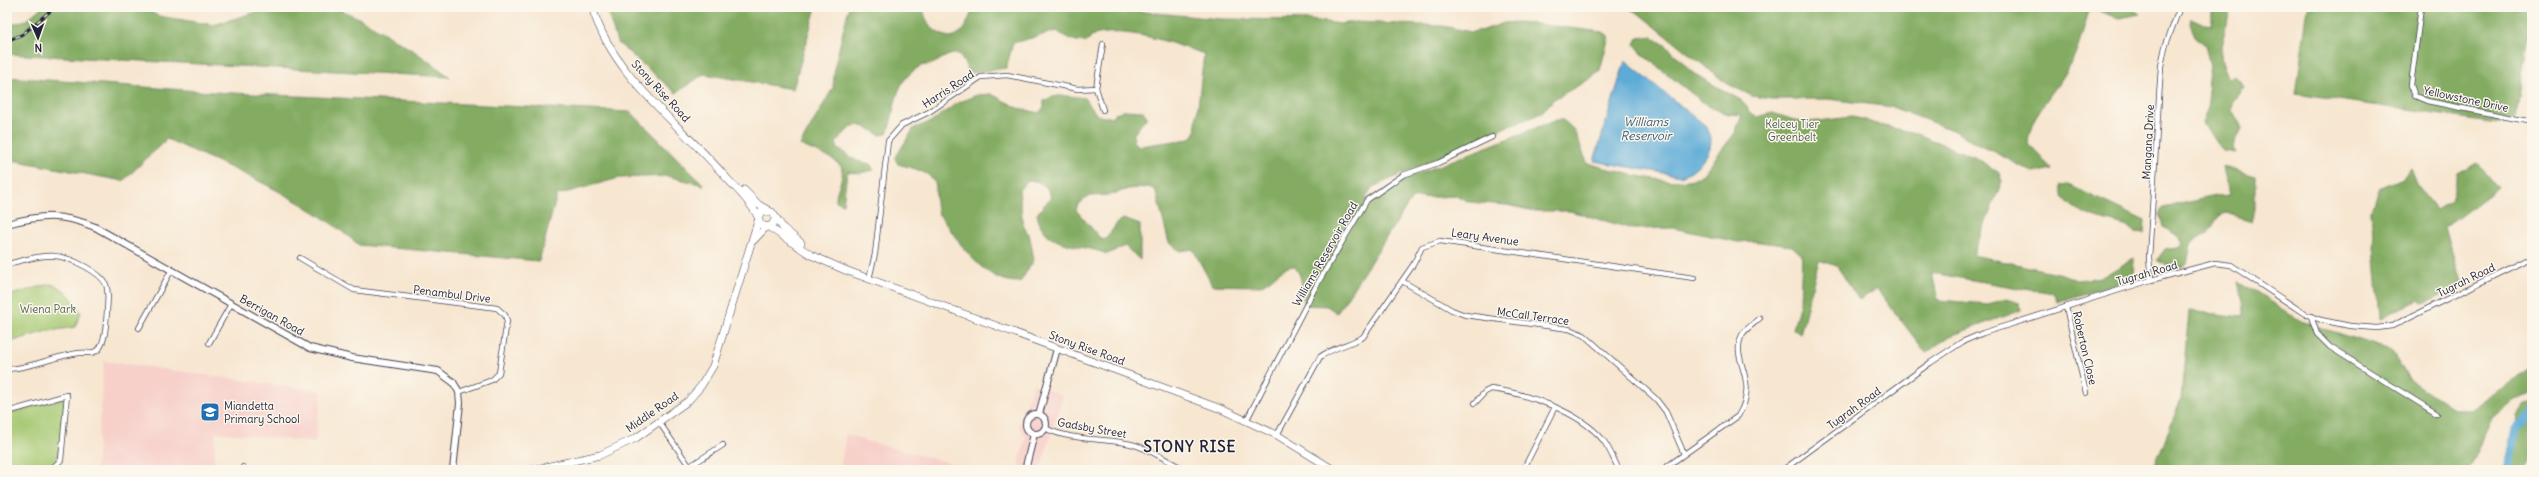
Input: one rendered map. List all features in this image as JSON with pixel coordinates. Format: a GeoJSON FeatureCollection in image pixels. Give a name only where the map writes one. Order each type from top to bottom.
{"type":"FeatureCollection","features":[{"type":"Feature","properties":{"kind":"main road","name":"Stony Rise Road"},"geometry":{"type":"LineString","coordinates":[[592,7],[607,42],[624,68],[746,199],[758,219],[767,227],[811,255],[869,279],[1221,409],[1277,435],[1334,470]]}},
{"type":"Feature","properties":{"kind":"main road","name":"Stony Rise Road"},"geometry":{"type":"LineString","coordinates":[[713,162],[759,205],[769,210],[775,219],[825,261]]}},
{"type":"Feature","properties":{"kind":"main road"},"geometry":{"type":"LineString","coordinates":[[758,219],[762,211],[769,210]]}},
{"type":"Feature","properties":{"kind":"main road","name":"Middle Road"},"geometry":{"type":"LineString","coordinates":[[532,470],[615,450],[659,422],[688,401],[701,386],[713,366],[758,219]]}},
{"type":"Feature","properties":{"kind":"main road","name":"Middle Road"},"geometry":{"type":"LineString","coordinates":[[752,241],[775,219]]}},
{"type":"Feature","properties":{"kind":"street","name":"Mangana Drive"},"geometry":{"type":"LineString","coordinates":[[2151,280],[2149,258],[2161,66],[2165,47],[2180,7]]}},
{"type":"Feature","properties":{"kind":"street","name":"Yellowstone Drive"},"geometry":{"type":"LineString","coordinates":[[2421,7],[2411,85],[2415,96],[2427,101],[2532,122]]}},
{"type":"Feature","properties":{"kind":"street"},"geometry":{"type":"LineString","coordinates":[[1103,44],[1096,88],[1104,110]]}},
{"type":"Feature","properties":{"kind":"street","name":"Harris Road"},"geometry":{"type":"LineString","coordinates":[[869,279],[876,254],[888,141],[902,125],[930,112],[981,77],[1007,75],[1078,89],[1096,88]]}},
{"type":"Feature","properties":{"kind":"street","name":"Williams Reservoir Road"},"geometry":{"type":"LineString","coordinates":[[1246,421],[1316,286],[1367,200],[1404,175],[1438,163],[1492,136]]}},
{"type":"Feature","properties":{"kind":"street","name":"Berrigan Road"},"geometry":{"type":"LineString","coordinates":[[7,224],[44,216],[62,216],[77,220],[95,227],[310,348],[352,358],[438,371],[453,382],[459,392]]}},
{"type":"Feature","properties":{"kind":"street","name":"Leary Avenue"},"geometry":{"type":"LineString","coordinates":[[1277,435],[1320,357],[1330,349],[1350,344],[1362,337],[1402,281],[1422,247],[1440,241],[1694,278]]}},
{"type":"Feature","properties":{"kind":"street"},"geometry":{"type":"LineString","coordinates":[[7,264],[44,255],[68,256],[101,275],[109,290],[105,330],[100,349],[94,352],[77,353],[35,365],[7,370]]}},
{"type":"Feature","properties":{"kind":"street","name":"Tugrah Road"},"geometry":{"type":"LineString","coordinates":[[1783,470],[1930,363],[1962,342],[1982,333],[2151,280],[2215,264],[2231,265],[2311,316],[2350,326],[2377,328],[2392,326],[2532,257]]}},
{"type":"Feature","properties":{"kind":"street","name":"Penambul Drive"},"geometry":{"type":"LineString","coordinates":[[300,258],[354,290],[497,308],[502,311],[507,321],[499,373],[492,380],[459,392]]}},
{"type":"Feature","properties":{"kind":"street"},"geometry":{"type":"LineString","coordinates":[[139,328],[171,271]]}},
{"type":"Feature","properties":{"kind":"street","name":"McCall Terrace"},"geometry":{"type":"LineString","coordinates":[[1402,281],[1452,310],[1465,315],[1569,329],[1584,334],[1656,399],[1666,412],[1684,454]]}},
{"type":"Feature","properties":{"kind":"street"},"geometry":{"type":"LineString","coordinates":[[209,343],[231,304]]}},
{"type":"Feature","properties":{"kind":"street","name":"Roberton Close"},"geometry":{"type":"LineString","coordinates":[[2066,307],[2086,393]]}},
{"type":"Feature","properties":{"kind":"street"},"geometry":{"type":"LineString","coordinates":[[2311,316],[2317,334],[2330,347],[2437,414]]}},
{"type":"Feature","properties":{"kind":"street"},"geometry":{"type":"LineString","coordinates":[[1662,470],[1738,416],[1745,405],[1748,394],[1747,376],[1739,346],[1742,334],[1760,318]]}},
{"type":"Feature","properties":{"kind":"street"},"geometry":{"type":"LineString","coordinates":[[1039,414],[1057,349]]}},
{"type":"Feature","properties":{"kind":"street"},"geometry":{"type":"LineString","coordinates":[[1475,403],[1485,392],[1491,389],[1544,402],[1555,407],[1589,427],[1602,439],[1619,470]]}},
{"type":"Feature","properties":{"kind":"street"},"geometry":{"type":"LineString","coordinates":[[453,470],[460,403],[459,392]]}},
{"type":"Feature","properties":{"kind":"street"},"geometry":{"type":"LineString","coordinates":[[7,412],[67,395],[61,460],[50,470]]}},
{"type":"Feature","properties":{"kind":"street"},"geometry":{"type":"LineString","coordinates":[[1524,470],[1555,407]]}},
{"type":"Feature","properties":{"kind":"street"},"geometry":{"type":"LineString","coordinates":[[1033,414],[1039,414],[1044,418],[1045,428],[1041,432],[1034,434],[1029,430],[1026,421],[1033,414]]}},
{"type":"Feature","properties":{"kind":"street"},"geometry":{"type":"LineString","coordinates":[[659,422],[691,468],[723,445]]}},
{"type":"Feature","properties":{"kind":"street","name":"Gadsby Street"},"geometry":{"type":"LineString","coordinates":[[1045,428],[1058,432],[1131,444],[1152,450],[1177,468],[1187,470]]}},
{"type":"Feature","properties":{"kind":"street"},"geometry":{"type":"LineString","coordinates":[[1025,470],[1034,434]]}},
{"type":"Feature","properties":{"kind":"shaded area","name":"Miandetta Primary School"},"geometry":{"type":"Polygon","coordinates":[[[104,361],[322,391],[315,442],[216,432],[213,470],[96,470],[104,361]]]}},
{"type":"Feature","properties":{"kind":"shaded area"},"geometry":{"type":"Polygon","coordinates":[[[1033,384],[1063,396],[1040,470],[1017,470],[1026,437],[1019,426],[1033,384]]]}},
{"type":"Feature","properties":{"kind":"shaded area"},"geometry":{"type":"Polygon","coordinates":[[[846,434],[866,441],[977,470],[840,470],[846,434]]]}},
{"type":"Feature","properties":{"kind":"green space"},"geometry":{"type":"Polygon","coordinates":[[[42,7],[143,7],[158,16],[214,25],[272,7],[333,7],[359,18],[417,53],[450,77],[7,54],[7,26],[26,20],[42,7]]]}},
{"type":"Feature","properties":{"kind":"green space"},"geometry":{"type":"Polygon","coordinates":[[[606,7],[816,7],[793,89],[704,74],[676,93],[617,42],[606,7]]]}},
{"type":"Feature","properties":{"kind":"green space","name":"Kelcey Tier Greenbelt"},"geometry":{"type":"Polygon","coordinates":[[[849,7],[923,7],[926,19],[932,28],[941,34],[952,38],[964,30],[974,7],[1092,7],[1220,19],[1310,20],[1340,24],[1355,22],[1443,26],[1471,32],[1484,30],[1504,23],[1520,22],[1603,32],[1609,36],[1600,70],[1590,79],[1554,99],[1540,114],[1510,125],[1373,187],[1364,201],[1407,178],[1556,120],[1563,120],[1574,130],[1587,163],[1646,178],[1663,180],[1678,181],[1692,179],[1702,175],[1735,133],[1742,115],[1729,114],[1709,107],[1643,55],[1635,44],[1638,38],[1652,36],[1669,48],[1693,73],[1742,101],[1747,106],[1749,112],[1756,117],[1773,113],[1794,120],[1809,122],[1852,117],[1866,120],[1879,125],[1915,133],[1974,157],[1998,171],[2002,181],[1973,255],[2062,274],[2077,280],[2102,277],[2134,258],[2133,275],[2128,280],[2057,302],[2055,295],[2050,292],[2030,290],[1932,273],[1938,300],[1988,304],[2007,299],[2020,303],[2021,310],[1950,336],[1926,353],[1877,289],[1859,300],[1837,266],[1819,260],[1800,334],[1793,329],[1800,303],[1802,255],[1792,246],[1752,241],[1738,242],[1673,228],[1634,229],[1570,211],[1534,211],[1507,205],[1469,202],[1458,196],[1412,198],[1337,313],[1327,306],[1306,305],[1300,277],[1294,266],[1280,271],[1264,284],[1259,286],[1212,285],[1193,249],[1180,251],[1169,243],[1155,190],[1149,187],[1128,189],[1110,195],[1089,196],[1078,204],[1076,210],[1100,238],[1106,239],[1118,222],[1124,219],[1140,225],[1140,260],[1125,246],[1107,254],[1055,240],[1047,234],[1041,226],[1037,214],[1051,197],[1045,186],[1036,181],[1028,180],[1019,190],[1023,225],[1030,238],[1034,260],[1020,282],[1006,280],[982,268],[963,247],[938,213],[935,182],[927,174],[921,171],[898,164],[895,158],[914,128],[933,121],[957,103],[977,95],[991,94],[1018,108],[1039,113],[1044,107],[1044,101],[1049,98],[1058,96],[1074,96],[1084,98],[1097,115],[1104,117],[1110,117],[1123,110],[1143,111],[1147,117],[1133,135],[1134,141],[1139,146],[1190,139],[1195,133],[1204,54],[1178,45],[1133,34],[1104,33],[1091,36],[1087,42],[1071,39],[1057,31],[1013,43],[1006,68],[970,73],[959,54],[948,55],[932,64],[921,66],[910,73],[900,88],[887,134],[880,135],[866,127],[856,126],[847,130],[836,143],[838,149],[857,161],[870,164],[874,170],[860,173],[847,172],[843,204],[836,201],[842,175],[841,166],[831,158],[800,145],[833,88],[835,65],[849,7]]]}},
{"type":"Feature","properties":{"kind":"green space"},"geometry":{"type":"Polygon","coordinates":[[[1626,7],[2130,7],[2141,14],[2119,18],[2090,8],[2080,42],[2072,61],[2060,82],[2039,111],[2030,132],[2028,144],[2052,169],[2034,173],[1952,130],[1892,107],[1828,99],[1771,99],[1752,96],[1726,83],[1638,13],[1626,7]]]}},
{"type":"Feature","properties":{"kind":"green space"},"geometry":{"type":"Polygon","coordinates":[[[2212,7],[2231,7],[2221,46],[2224,72],[2227,78],[2234,76],[2243,87],[2232,104],[2232,111],[2240,121],[2242,128],[2233,147],[2236,153],[2223,151],[2203,123],[2209,104],[2207,85],[2210,66],[2205,45],[2195,36],[2190,24],[2191,18],[2204,24],[2212,25],[2212,7]]]}},
{"type":"Feature","properties":{"kind":"green space"},"geometry":{"type":"Polygon","coordinates":[[[2308,7],[2532,7],[2516,118],[2504,124],[2296,94],[2308,7]]]}},
{"type":"Feature","properties":{"kind":"green space"},"geometry":{"type":"Polygon","coordinates":[[[7,77],[212,92],[631,112],[704,185],[667,176],[619,178],[557,195],[539,261],[359,245],[315,212],[291,198],[243,173],[167,139],[123,181],[7,159],[7,77]]]}},
{"type":"Feature","properties":{"kind":"green space"},"geometry":{"type":"Polygon","coordinates":[[[2478,163],[2498,188],[2444,228],[2462,285],[2424,303],[2419,300],[2380,318],[2371,210],[2379,188],[2403,178],[2411,168],[2419,188],[2436,210],[2451,201],[2458,174],[2478,163]]]}},
{"type":"Feature","properties":{"kind":"green space"},"geometry":{"type":"Polygon","coordinates":[[[2223,167],[2255,176],[2255,209],[2252,221],[2226,213],[2219,216],[2208,233],[2195,239],[2191,244],[2187,264],[2176,268],[2165,265],[2157,260],[2165,249],[2178,247],[2183,243],[2180,237],[2163,227],[2160,214],[2163,208],[2215,196],[2229,195],[2223,167]]]}},
{"type":"Feature","properties":{"kind":"green space"},"geometry":{"type":"Polygon","coordinates":[[[2069,185],[2145,221],[2144,233],[2134,232],[2128,227],[2098,218],[2077,209],[2063,196],[2060,186],[2069,185]]]}},
{"type":"Feature","properties":{"kind":"green space"},"geometry":{"type":"Polygon","coordinates":[[[2238,281],[2300,321],[2391,350],[2409,379],[2454,409],[2473,409],[2532,366],[2532,394],[2512,401],[2492,418],[2469,470],[2153,470],[2181,399],[2189,311],[2243,317],[2244,306],[2238,281]]]}},
{"type":"Feature","properties":{"kind":"green space","name":"Wiena Park"},"geometry":{"type":"Polygon","coordinates":[[[50,284],[65,291],[81,313],[75,327],[43,332],[7,343],[7,296],[50,284]]]}},
{"type":"Feature","properties":{"kind":"green space"},"geometry":{"type":"Polygon","coordinates":[[[64,398],[61,447],[55,464],[50,468],[40,471],[7,470],[7,414],[64,398]]]}},
{"type":"Feature","properties":{"kind":"green space"},"geometry":{"type":"Polygon","coordinates":[[[2532,404],[2532,455],[2527,470],[2512,470],[2517,416],[2525,405],[2532,404]]]}},
{"type":"Feature","properties":{"kind":"water","name":"Williams Reservoir"},"geometry":{"type":"Polygon","coordinates":[[[1625,61],[1706,126],[1711,137],[1710,147],[1705,158],[1696,168],[1680,176],[1594,161],[1625,61]]]}},
{"type":"Feature","properties":{"kind":"waterway"},"geometry":{"type":"LineString","coordinates":[[2508,470],[2516,429],[2532,414]]}},
{"type":"Feature","properties":{"kind":"railway"},"geometry":{"type":"LineString","coordinates":[[7,41],[23,34],[55,7]]}},
{"type":"Feature","properties":{"kind":"place","name":"Miandetta Primary School"},"geometry":{"type":"Point","coordinates":[210,412]}},
{"type":"Feature","properties":{"kind":"district","name":"STONY RISE"},"geometry":{"type":"Point","coordinates":[1190,447]}}]}
